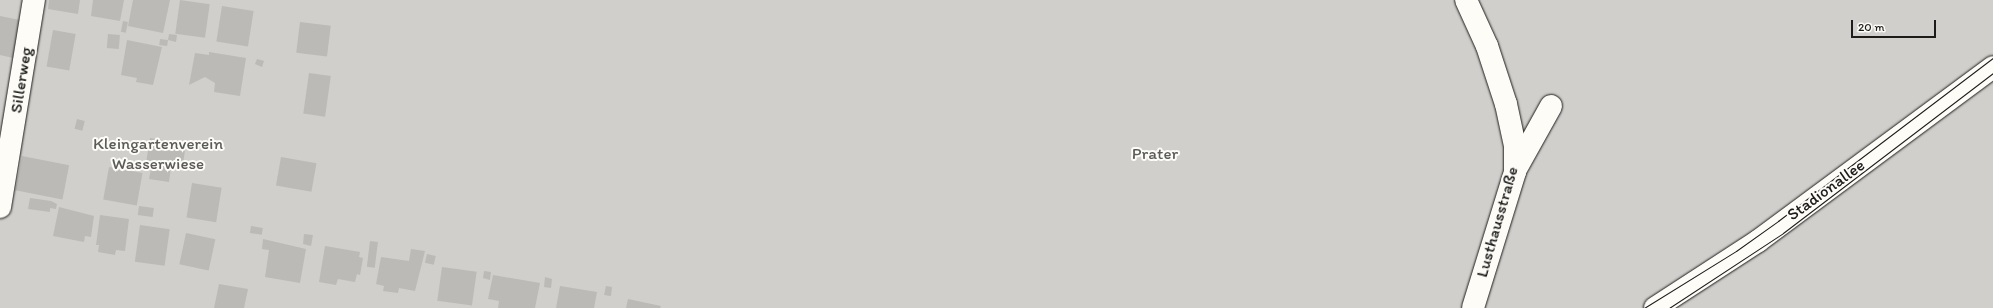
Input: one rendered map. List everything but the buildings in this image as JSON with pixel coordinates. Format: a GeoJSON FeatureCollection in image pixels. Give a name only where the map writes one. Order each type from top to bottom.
{"type":"FeatureCollection","features":[{"type":"Feature","properties":{"kind":"street","name":"Sillerweg"},"geometry":{"type":"LineString","coordinates":[[0,207],[34,0]]}},
{"type":"Feature","properties":{"kind":"street","name":"Lusthausstraße"},"geometry":{"type":"LineString","coordinates":[[1466,0],[1487,46],[1506,104],[1515,146],[1515,172],[1473,308]]}},
{"type":"Feature","properties":{"kind":"street","name":"Stadionallee"},"geometry":{"type":"LineString","coordinates":[[1655,308],[1758,241],[1993,67]]}},
{"type":"Feature","properties":{"kind":"street"},"geometry":{"type":"LineString","coordinates":[[1515,172],[1551,106]]}},
{"type":"Feature","properties":{"kind":"green space","name":"Prater"},"geometry":{"type":"Polygon","coordinates":[[[0,0],[1993,0],[1993,308],[0,308],[0,0]]]}},
{"type":"Feature","properties":{"kind":"tram line"},"geometry":{"type":"LineString","coordinates":[[1644,308],[1736,251],[1778,221],[1993,58]]}},
{"type":"Feature","properties":{"kind":"tram line"},"geometry":{"type":"LineString","coordinates":[[1669,308],[1783,233],[1993,73]]}},
{"type":"Feature","properties":{"kind":"park label","name":"Kleingartenverein Wasserwiese"},"geometry":{"type":"Point","coordinates":[158,154]}}]}
